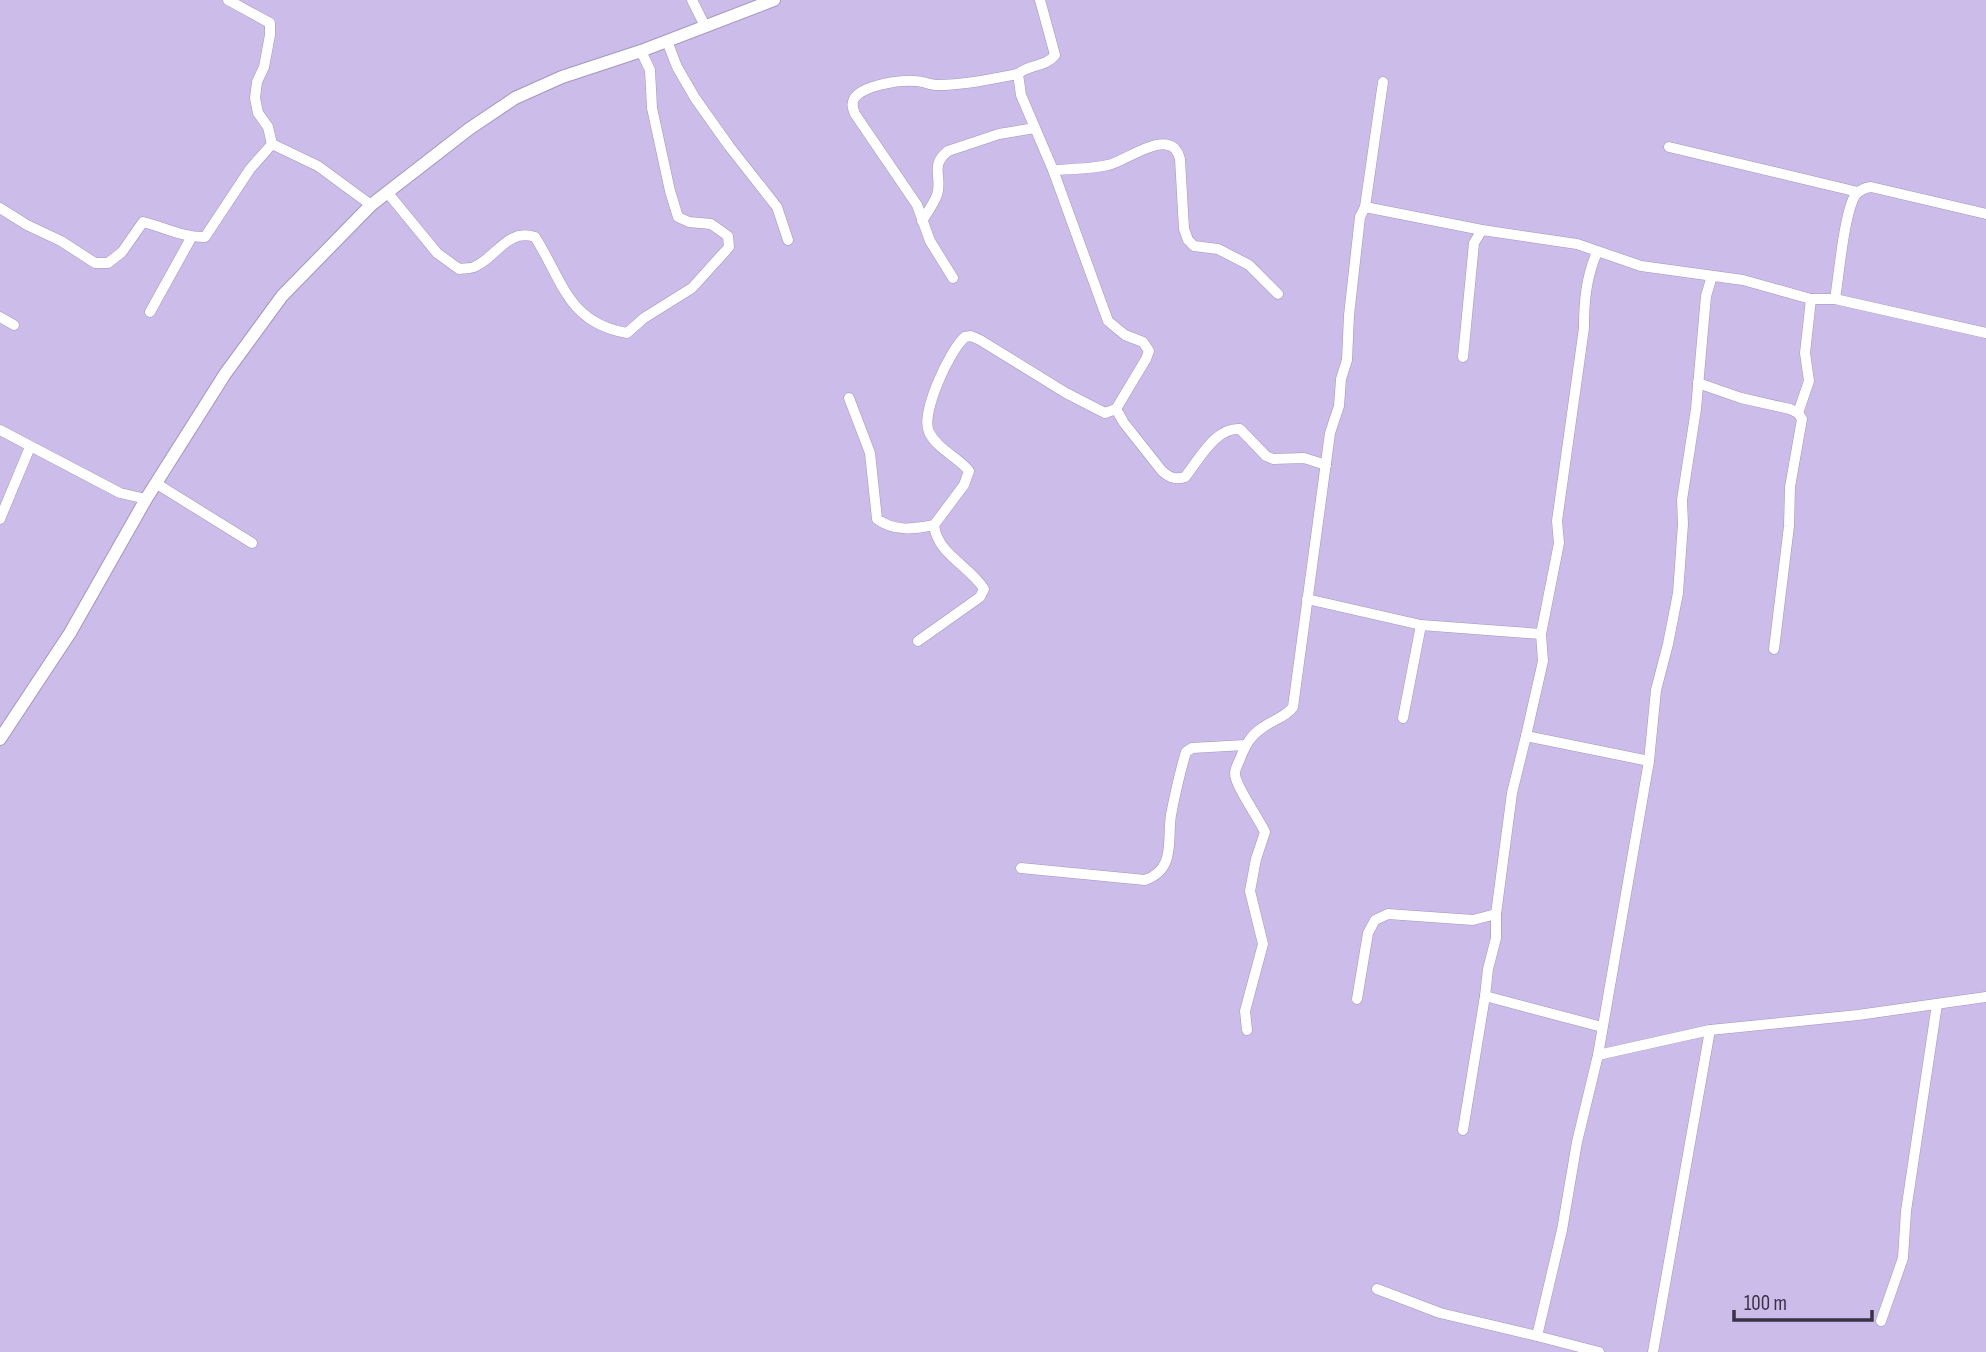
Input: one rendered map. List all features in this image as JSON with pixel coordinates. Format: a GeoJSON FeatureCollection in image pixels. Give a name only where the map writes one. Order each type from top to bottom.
{"type":"FeatureCollection","features":[{"type":"Feature","properties":{"kind":"street"},"geometry":{"type":"LineString","coordinates":[[228,0],[270,23],[264,66],[257,82],[255,98],[258,113],[268,127],[272,144]]}},
{"type":"Feature","properties":{"kind":"street"},"geometry":{"type":"LineString","coordinates":[[692,0],[705,26]]}},
{"type":"Feature","properties":{"kind":"street"},"geometry":{"type":"LineString","coordinates":[[0,739],[70,633],[146,499],[225,374],[282,296],[371,205],[469,129],[515,98],[562,77],[642,51],[774,0]]}},
{"type":"Feature","properties":{"kind":"street"},"geometry":{"type":"LineString","coordinates":[[953,278],[930,241],[917,205],[855,114],[852,105],[854,97],[882,84],[916,81],[935,85],[982,81],[1018,74],[1022,70],[1048,62],[1055,55],[1040,0]]}},
{"type":"Feature","properties":{"kind":"street"},"geometry":{"type":"LineString","coordinates":[[667,41],[677,67],[695,98],[777,207],[788,240]]}},
{"type":"Feature","properties":{"kind":"street"},"geometry":{"type":"LineString","coordinates":[[387,192],[437,253],[459,269],[475,267],[507,241],[526,234],[535,237],[576,309],[613,331],[627,333],[644,318],[692,288],[729,247],[728,236],[710,224],[689,222],[678,217],[652,108],[650,70],[642,51]]}},
{"type":"Feature","properties":{"kind":"street"},"geometry":{"type":"LineString","coordinates":[[918,641],[980,597],[984,589],[942,546],[935,535],[934,525],[964,485],[969,471],[960,460],[940,446],[929,432],[926,418],[952,352],[965,337],[971,336],[1105,413],[1116,409],[1149,351],[1143,342],[1125,335],[1108,321],[1053,170],[1021,95],[1018,74]]}},
{"type":"Feature","properties":{"kind":"street"},"geometry":{"type":"LineString","coordinates":[[1247,1030],[1245,1011],[1263,944],[1250,891],[1265,832],[1236,783],[1234,771],[1245,745],[1265,725],[1287,715],[1293,707],[1326,465],[1339,406],[1341,379],[1347,360],[1360,217],[1365,207],[1383,82]]}},
{"type":"Feature","properties":{"kind":"street"},"geometry":{"type":"LineString","coordinates":[[922,221],[938,194],[937,165],[941,156],[948,151],[999,134],[1035,128]]}},
{"type":"Feature","properties":{"kind":"street"},"geometry":{"type":"LineString","coordinates":[[272,144],[318,166],[371,205]]}},
{"type":"Feature","properties":{"kind":"street"},"geometry":{"type":"LineString","coordinates":[[0,208],[95,263],[108,263],[122,251],[144,222],[191,238],[205,237],[250,169],[272,144]]}},
{"type":"Feature","properties":{"kind":"street"},"geometry":{"type":"LineString","coordinates":[[1053,170],[1105,166],[1150,146],[1161,144],[1171,147],[1180,159],[1184,229],[1188,240],[1194,246],[1218,250],[1249,265],[1278,294]]}},
{"type":"Feature","properties":{"kind":"street"},"geometry":{"type":"LineString","coordinates":[[1669,147],[1858,192],[1871,187],[1986,214]]}},
{"type":"Feature","properties":{"kind":"street"},"geometry":{"type":"LineString","coordinates":[[1835,299],[1849,216],[1858,192]]}},
{"type":"Feature","properties":{"kind":"street"},"geometry":{"type":"LineString","coordinates":[[1365,207],[1482,230],[1577,244],[1641,266],[1743,280],[1811,299],[1835,299],[1986,333]]}},
{"type":"Feature","properties":{"kind":"street"},"geometry":{"type":"LineString","coordinates":[[1463,357],[1474,243],[1482,230]]}},
{"type":"Feature","properties":{"kind":"street"},"geometry":{"type":"LineString","coordinates":[[150,312],[191,238]]}},
{"type":"Feature","properties":{"kind":"street"},"geometry":{"type":"LineString","coordinates":[[1463,1130],[1488,969],[1496,938],[1496,914],[1512,793],[1543,661],[1541,634],[1559,542],[1557,520],[1584,328],[1584,297],[1589,271],[1597,252]]}},
{"type":"Feature","properties":{"kind":"street"},"geometry":{"type":"LineString","coordinates":[[1537,1336],[1598,1055],[1649,761],[1656,690],[1678,593],[1682,500],[1690,460],[1706,296],[1712,276]]}},
{"type":"Feature","properties":{"kind":"street"},"geometry":{"type":"LineString","coordinates":[[1798,414],[1809,381],[1805,353],[1811,299]]}},
{"type":"Feature","properties":{"kind":"street"},"geometry":{"type":"LineString","coordinates":[[0,317],[14,325]]}},
{"type":"Feature","properties":{"kind":"street"},"geometry":{"type":"LineString","coordinates":[[1698,383],[1741,398],[1790,409],[1802,419],[1790,487],[1789,526],[1774,649]]}},
{"type":"Feature","properties":{"kind":"street"},"geometry":{"type":"LineString","coordinates":[[849,398],[870,453],[877,519],[888,527],[934,525]]}},
{"type":"Feature","properties":{"kind":"street"},"geometry":{"type":"LineString","coordinates":[[1116,409],[1162,471],[1168,477],[1178,480],[1185,477],[1216,438],[1232,428],[1240,429],[1266,456],[1273,459],[1304,458],[1326,465]]}},
{"type":"Feature","properties":{"kind":"street"},"geometry":{"type":"LineString","coordinates":[[0,430],[120,492],[146,499]]}},
{"type":"Feature","properties":{"kind":"street"},"geometry":{"type":"LineString","coordinates":[[0,519],[30,447]]}},
{"type":"Feature","properties":{"kind":"street"},"geometry":{"type":"LineString","coordinates":[[157,484],[252,543]]}},
{"type":"Feature","properties":{"kind":"street"},"geometry":{"type":"LineString","coordinates":[[1307,599],[1422,625],[1541,634]]}},
{"type":"Feature","properties":{"kind":"street"},"geometry":{"type":"LineString","coordinates":[[1404,718],[1422,625]]}},
{"type":"Feature","properties":{"kind":"street"},"geometry":{"type":"LineString","coordinates":[[1526,736],[1649,761]]}},
{"type":"Feature","properties":{"kind":"street"},"geometry":{"type":"LineString","coordinates":[[1021,868],[1145,880],[1152,878],[1166,864],[1170,852],[1171,817],[1186,751],[1192,748],[1245,745]]}},
{"type":"Feature","properties":{"kind":"street"},"geometry":{"type":"LineString","coordinates":[[1356,999],[1368,933],[1375,920],[1388,914],[1473,920],[1496,914]]}},
{"type":"Feature","properties":{"kind":"street"},"geometry":{"type":"LineString","coordinates":[[1485,996],[1602,1027]]}},
{"type":"Feature","properties":{"kind":"street"},"geometry":{"type":"LineString","coordinates":[[1598,1055],[1710,1030],[1986,997]]}},
{"type":"Feature","properties":{"kind":"street"},"geometry":{"type":"LineString","coordinates":[[1881,1321],[1903,1258],[1906,1211],[1937,1004]]}},
{"type":"Feature","properties":{"kind":"street"},"geometry":{"type":"LineString","coordinates":[[1653,1352],[1710,1030]]}},
{"type":"Feature","properties":{"kind":"street"},"geometry":{"type":"LineString","coordinates":[[1377,1289],[1440,1313],[1599,1352]]}}]}
